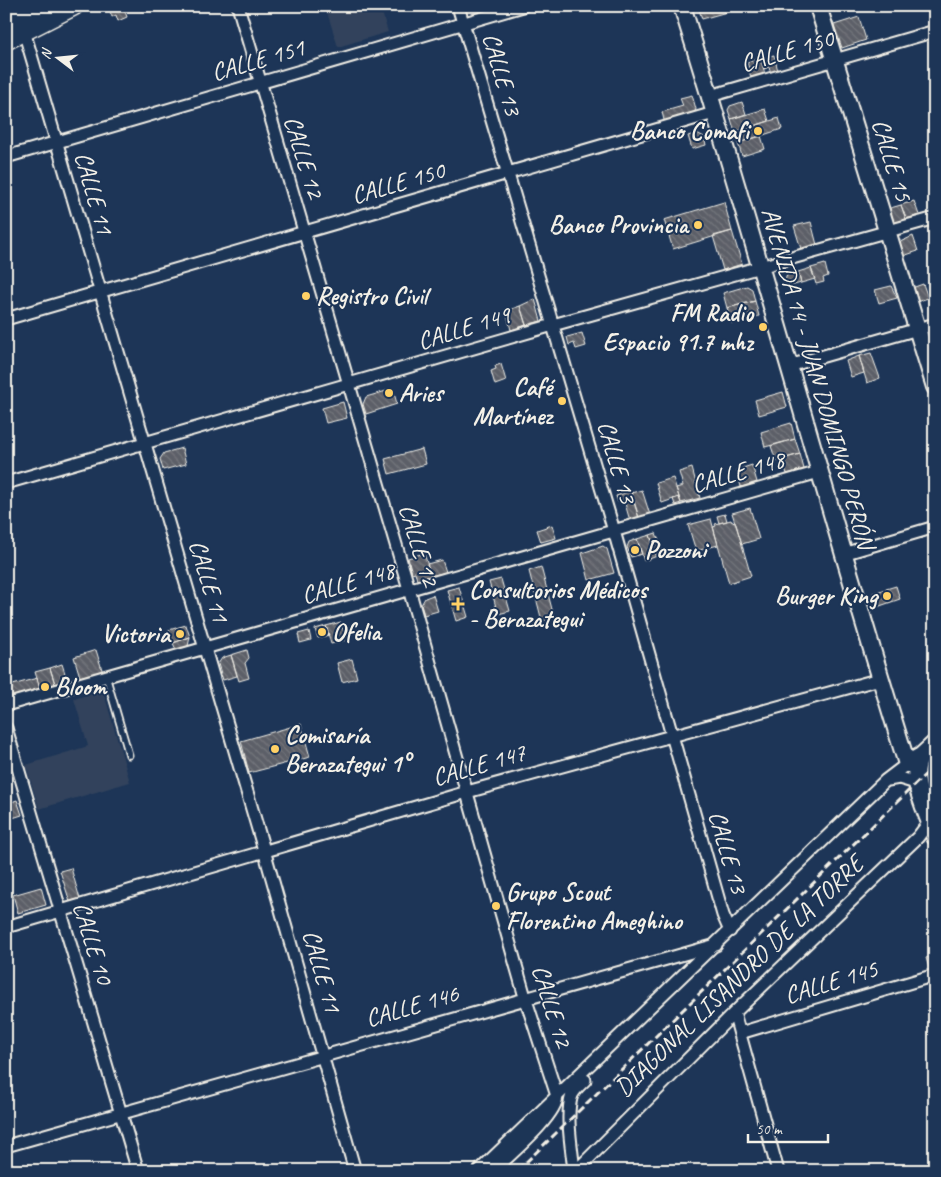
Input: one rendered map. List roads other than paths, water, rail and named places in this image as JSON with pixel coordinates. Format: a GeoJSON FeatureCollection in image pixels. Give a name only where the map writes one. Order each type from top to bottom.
{"type":"FeatureCollection","features":[{"type":"Feature","properties":{"kind":"main road"},"geometry":{"type":"LineString","coordinates":[[6,40],[16,19],[38,6]]}},
{"type":"Feature","properties":{"kind":"main road"},"geometry":{"type":"LineString","coordinates":[[16,19],[73,6]]}},
{"type":"Feature","properties":{"kind":"main road","name":"AVENIDA 14 - JUAN DOMINGO PERÓN"},"geometry":{"type":"LineString","coordinates":[[682,6],[761,266],[842,554],[880,678],[914,760]]}},
{"type":"Feature","properties":{"kind":"main road","name":"CALLE 15"},"geometry":{"type":"LineString","coordinates":[[818,6],[935,387]]}},
{"type":"Feature","properties":{"kind":"main road","name":"DIAGONAL LISANDRO DE LA TORRE"},"geometry":{"type":"LineString","coordinates":[[914,760],[935,743]]}},
{"type":"Feature","properties":{"kind":"main road"},"geometry":{"type":"LineString","coordinates":[[914,760],[917,765],[916,783],[932,818],[935,837]]}},
{"type":"Feature","properties":{"kind":"street","name":"CALLE 12"},"geometry":{"type":"LineString","coordinates":[[238,6],[259,83],[409,589],[525,997],[557,1096]]}},
{"type":"Feature","properties":{"kind":"street","name":"CALLE 13"},"geometry":{"type":"LineString","coordinates":[[458,6],[614,531],[722,915],[730,931]]}},
{"type":"Feature","properties":{"kind":"street","name":"CALLE 151"},"geometry":{"type":"LineString","coordinates":[[6,157],[523,6]]}},
{"type":"Feature","properties":{"kind":"street","name":"CALLE 11"},"geometry":{"type":"LineString","coordinates":[[16,19],[56,143],[205,648],[355,1171]]}},
{"type":"Feature","properties":{"kind":"street","name":"CALLE 150"},"geometry":{"type":"LineString","coordinates":[[710,96],[935,31]]}},
{"type":"Feature","properties":{"kind":"street","name":"CALLE 150"},"geometry":{"type":"LineString","coordinates":[[6,319],[714,114]]}},
{"type":"Feature","properties":{"kind":"street","name":"CALLE 149"},"geometry":{"type":"LineString","coordinates":[[6,483],[348,386],[553,325],[935,218]]}},
{"type":"Feature","properties":{"kind":"street"},"geometry":{"type":"LineString","coordinates":[[789,366],[935,324]]}},
{"type":"Feature","properties":{"kind":"street","name":"CALLE 148"},"geometry":{"type":"LineString","coordinates":[[6,704],[819,472]]}},
{"type":"Feature","properties":{"kind":"street"},"geometry":{"type":"LineString","coordinates":[[842,554],[935,527]]}},
{"type":"Feature","properties":{"kind":"street","name":"CALLE 147"},"geometry":{"type":"LineString","coordinates":[[6,927],[467,792],[880,678]]}},
{"type":"Feature","properties":{"kind":"street","name":"CALLE 10"},"geometry":{"type":"LineString","coordinates":[[6,728],[138,1171]]}},
{"type":"Feature","properties":{"kind":"street","name":"DIAGONAL LISANDRO DE LA TORRE"},"geometry":{"type":"LineString","coordinates":[[479,1171],[886,780],[914,760]]}},
{"type":"Feature","properties":{"kind":"street"},"geometry":{"type":"LineString","coordinates":[[886,780],[899,778],[916,783]]}},
{"type":"Feature","properties":{"kind":"street","name":"DIAGONAL LISANDRO DE LA TORRE"},"geometry":{"type":"LineString","coordinates":[[575,1171],[734,1013],[918,837],[932,818]]}},
{"type":"Feature","properties":{"kind":"street"},"geometry":{"type":"LineString","coordinates":[[575,1171],[570,1110],[574,1091],[650,1017],[716,945]]}},
{"type":"Feature","properties":{"kind":"street","name":"CALLE 146"},"geometry":{"type":"LineString","coordinates":[[6,1146],[525,997],[716,945]]}},
{"type":"Feature","properties":{"kind":"street","name":"CALLE 145"},"geometry":{"type":"LineString","coordinates":[[740,1033],[935,975]]}},
{"type":"Feature","properties":{"kind":"street"},"geometry":{"type":"LineString","coordinates":[[734,1013],[778,1171]]}},
{"type":"Feature","properties":{"kind":"street"},"geometry":{"type":"LineString","coordinates":[[493,1171],[547,1117],[556,1105],[557,1096]]}},
{"type":"Feature","properties":{"kind":"lane"},"geometry":{"type":"LineString","coordinates":[[106,676],[129,755]]}},
{"type":"Feature","properties":{"kind":"railway"},"geometry":{"type":"LineString","coordinates":[[517,1171],[935,765]]}},
{"type":"Feature","properties":{"kind":"place","name":"Banco Comafi"},"geometry":{"type":"Point","coordinates":[758,131]}},
{"type":"Feature","properties":{"kind":"place","name":"Banco Provincia"},"geometry":{"type":"Point","coordinates":[698,225]}},
{"type":"Feature","properties":{"kind":"place","name":"Registro Civil"},"geometry":{"type":"Point","coordinates":[306,296]}},
{"type":"Feature","properties":{"kind":"place","name":"FM Radio Espacio 91.7 mhz"},"geometry":{"type":"Point","coordinates":[763,327]}},
{"type":"Feature","properties":{"kind":"place","name":"Aries"},"geometry":{"type":"Point","coordinates":[389,393]}},
{"type":"Feature","properties":{"kind":"place","name":"Café Martínez"},"geometry":{"type":"Point","coordinates":[562,401]}},
{"type":"Feature","properties":{"kind":"place","name":"Pozzoni"},"geometry":{"type":"Point","coordinates":[635,550]}},
{"type":"Feature","properties":{"kind":"place","name":"Burger King"},"geometry":{"type":"Point","coordinates":[887,596]}},
{"type":"Feature","properties":{"kind":"place","name":"Consultorios Médicos - Berazategui"},"geometry":{"type":"Point","coordinates":[458,604]}},
{"type":"Feature","properties":{"kind":"place","name":"Ofelia"},"geometry":{"type":"Point","coordinates":[322,632]}},
{"type":"Feature","properties":{"kind":"place","name":"Victoria"},"geometry":{"type":"Point","coordinates":[180,634]}},
{"type":"Feature","properties":{"kind":"place","name":"Bloom"},"geometry":{"type":"Point","coordinates":[45,687]}},
{"type":"Feature","properties":{"kind":"place","name":"Comisaría Berazategui 1°"},"geometry":{"type":"Point","coordinates":[275,749]}},
{"type":"Feature","properties":{"kind":"place","name":"Grupo Scout Florentino Ameghino"},"geometry":{"type":"Point","coordinates":[496,906]}}]}
